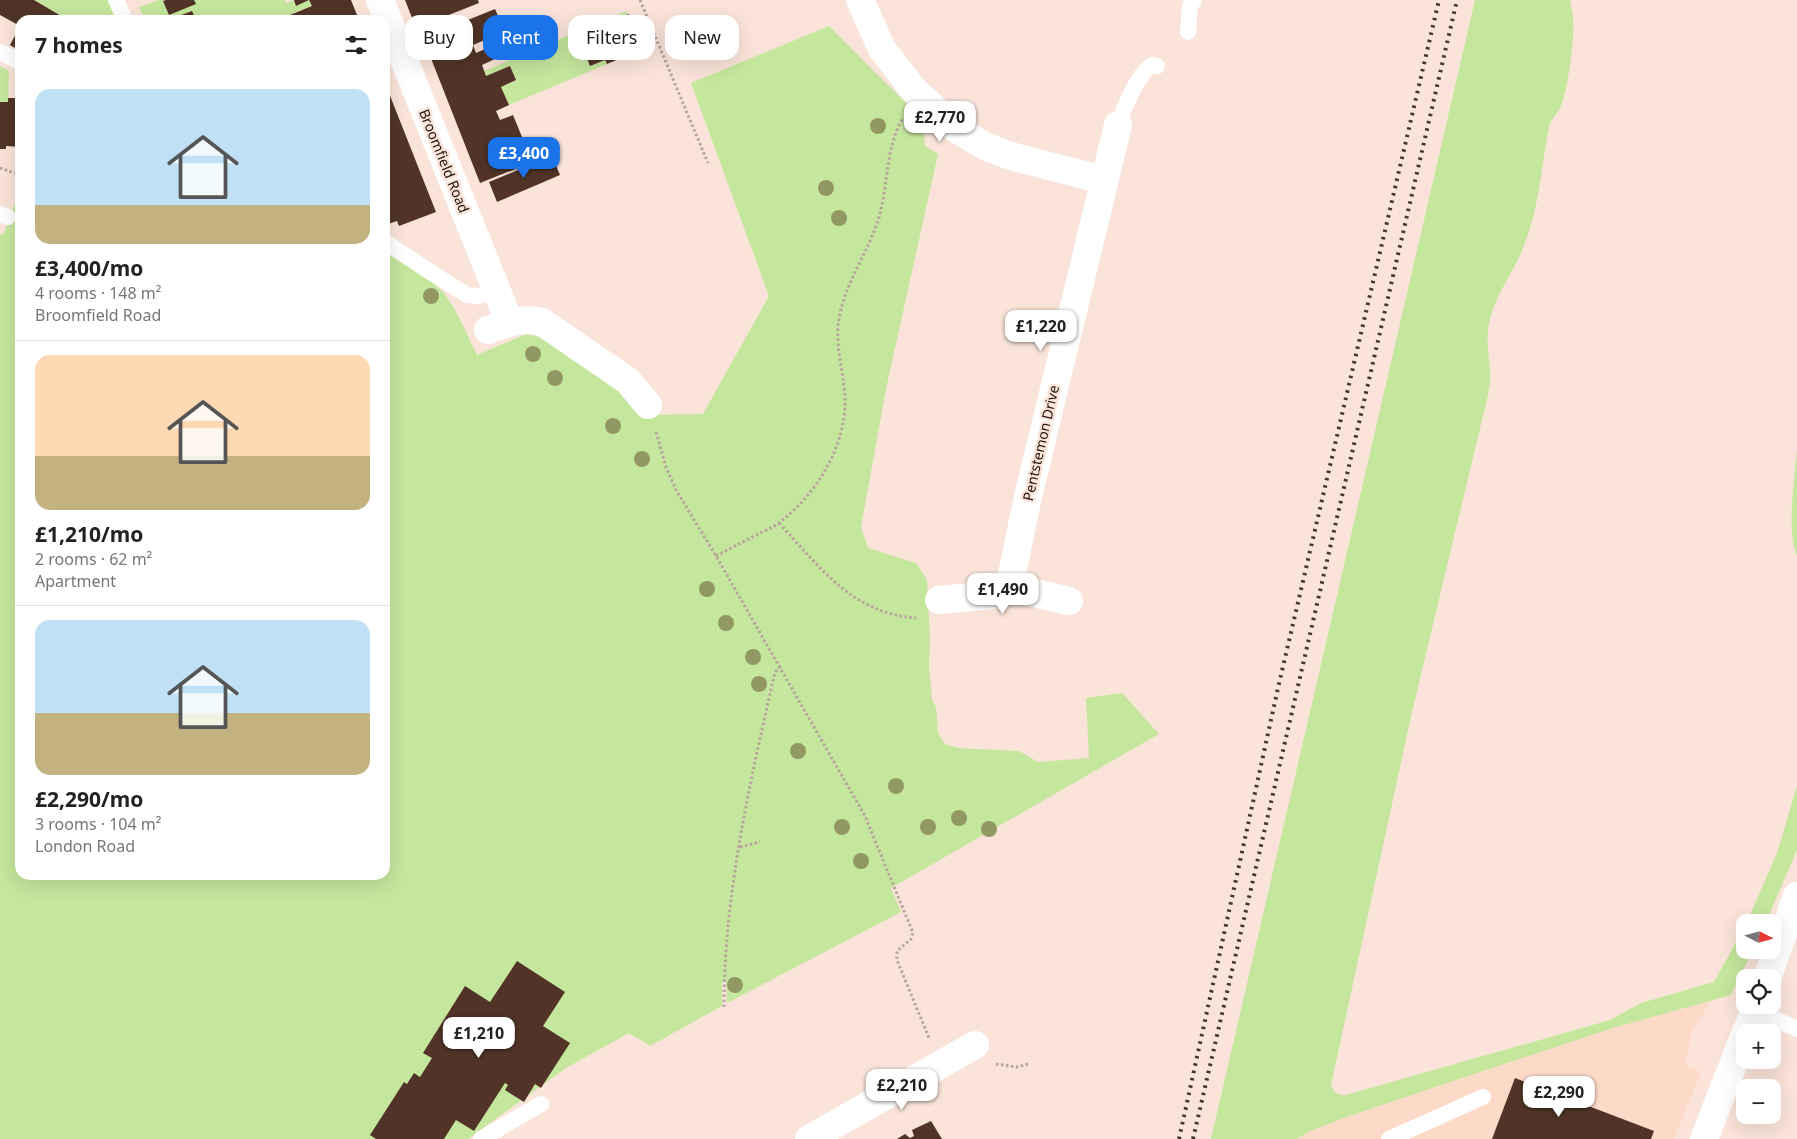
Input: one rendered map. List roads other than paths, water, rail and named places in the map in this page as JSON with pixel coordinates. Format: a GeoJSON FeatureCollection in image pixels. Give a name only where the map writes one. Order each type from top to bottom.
{"type":"FeatureCollection","features":[{"type":"Feature","properties":{"kind":"street","name":"Broomfield Road"},"geometry":{"type":"LineString","coordinates":[[380,0],[386,15]]}},
{"type":"Feature","properties":{"kind":"street"},"geometry":{"type":"LineString","coordinates":[[860,0],[882,49],[904,79],[956,129],[985,146],[1016,158],[1104,180]]}},
{"type":"Feature","properties":{"kind":"street","name":"Broomfield Road"},"geometry":{"type":"LineString","coordinates":[[390,25],[497,292],[498,326],[536,321],[546,324],[628,381],[648,405]]}},
{"type":"Feature","properties":{"kind":"street","name":"Pentstemon Drive"},"geometry":{"type":"LineString","coordinates":[[1009,589],[1027,501],[1118,125]]}},
{"type":"Feature","properties":{"kind":"street"},"geometry":{"type":"LineString","coordinates":[[930,609],[993,595],[1009,589],[1069,601]]}},
{"type":"Feature","properties":{"kind":"street"},"geometry":{"type":"LineString","coordinates":[[1770,969],[1797,896]]}},
{"type":"Feature","properties":{"kind":"street"},"geometry":{"type":"LineString","coordinates":[[1704,1139],[1751,1021]]}},
{"type":"Feature","properties":{"kind":"street"},"geometry":{"type":"LineString","coordinates":[[809,1139],[983,1054]]}},
{"type":"Feature","properties":{"kind":"lane"},"geometry":{"type":"LineString","coordinates":[[116,0],[123,15]]}},
{"type":"Feature","properties":{"kind":"lane"},"geometry":{"type":"LineString","coordinates":[[1188,32],[1190,6],[1194,0]]}},
{"type":"Feature","properties":{"kind":"lane"},"geometry":{"type":"LineString","coordinates":[[0,52],[15,60]]}},
{"type":"Feature","properties":{"kind":"lane"},"geometry":{"type":"LineString","coordinates":[[1118,125],[1126,103],[1145,70],[1152,65],[1157,66]]}},
{"type":"Feature","properties":{"kind":"lane"},"geometry":{"type":"LineString","coordinates":[[390,245],[467,295],[480,296],[497,292]]}},
{"type":"Feature","properties":{"kind":"lane"},"geometry":{"type":"LineString","coordinates":[[1751,1021],[1797,1029]]}},
{"type":"Feature","properties":{"kind":"lane"},"geometry":{"type":"LineString","coordinates":[[1389,1139],[1484,1097]]}},
{"type":"Feature","properties":{"kind":"lane"},"geometry":{"type":"LineString","coordinates":[[481,1139],[542,1104]]}},
{"type":"Feature","properties":{"kind":"railway"},"geometry":{"type":"LineString","coordinates":[[1179,1139],[1278,688],[1439,0]]}},
{"type":"Feature","properties":{"kind":"railway"},"geometry":{"type":"LineString","coordinates":[[1193,1139],[1457,0]]}}]}
